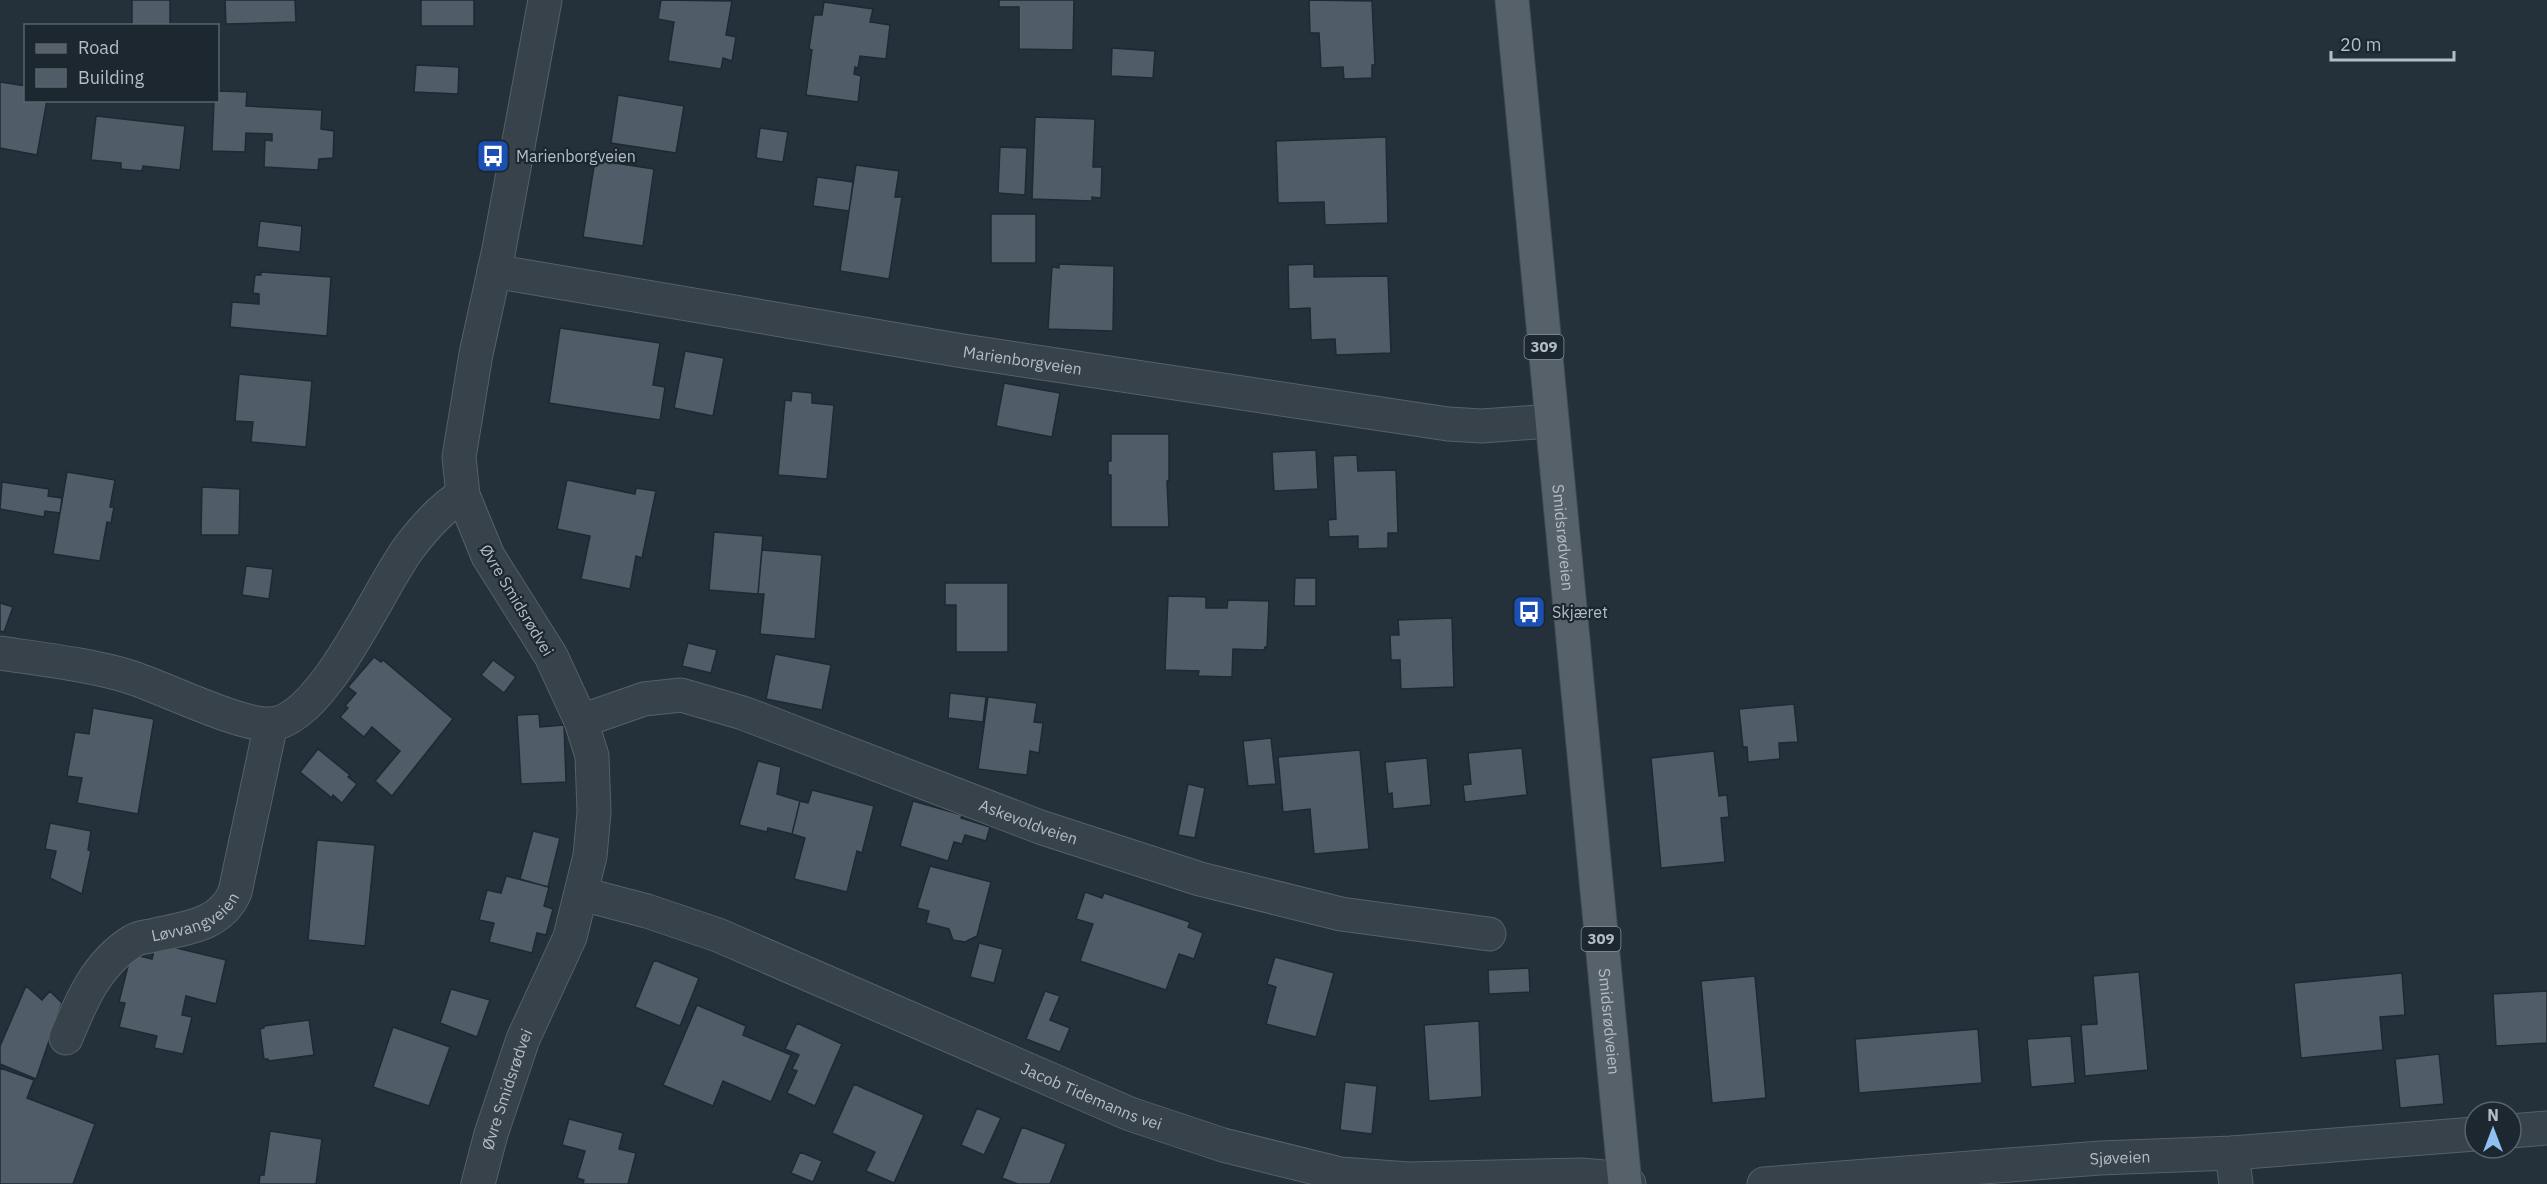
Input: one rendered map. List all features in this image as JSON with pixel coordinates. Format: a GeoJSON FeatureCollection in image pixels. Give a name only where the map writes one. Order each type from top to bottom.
{"type":"FeatureCollection","features":[{"type":"Feature","properties":{"kind":"main road","name":"Smidsrødveien"},"geometry":{"type":"LineString","coordinates":[[1512,0],[1551,421],[1627,1184]]}},
{"type":"Feature","properties":{"kind":"street","name":"Øvre Smidsrødvei"},"geometry":{"type":"LineString","coordinates":[[478,1184],[491,1134],[523,1039],[570,937],[591,856],[594,812],[592,756],[581,721],[551,656],[488,556],[463,495],[459,457],[476,354],[545,0]]}},
{"type":"Feature","properties":{"kind":"street","name":"Marienborgveien"},"geometry":{"type":"LineString","coordinates":[[494,271],[963,351],[1448,424],[1482,426],[1551,421]]}},
{"type":"Feature","properties":{"kind":"street"},"geometry":{"type":"LineString","coordinates":[[0,653],[128,676],[241,718],[271,724],[293,717],[322,690],[409,548],[448,503],[463,495]]}},
{"type":"Feature","properties":{"kind":"street","name":"Askevoldveien"},"geometry":{"type":"LineString","coordinates":[[581,721],[644,699],[681,695],[743,713],[1040,827],[1200,879],[1341,914],[1489,934]]}},
{"type":"Feature","properties":{"kind":"street","name":"Løvvangveien"},"geometry":{"type":"LineString","coordinates":[[66,1038],[83,996],[101,969],[117,952],[135,939],[198,926],[217,916],[230,905],[236,892],[271,724]]}},
{"type":"Feature","properties":{"kind":"street","name":"Jacob Tidemanns vei"},"geometry":{"type":"LineString","coordinates":[[582,894],[647,911],[718,935],[1120,1110],[1223,1145],[1340,1174],[1409,1179],[1581,1175],[1604,1177],[1627,1184]]}},
{"type":"Feature","properties":{"kind":"street"},"geometry":{"type":"LineString","coordinates":[[2523,1130],[2547,1128]]}},
{"type":"Feature","properties":{"kind":"street","name":"Sjøveien"},"geometry":{"type":"LineString","coordinates":[[1764,1184],[2100,1158],[2234,1168],[2463,1136]]}},
{"type":"Feature","properties":{"kind":"building"},"geometry":{"type":"Polygon","coordinates":[[[132,0],[170,0],[170,24],[132,24],[132,0]]]}},
{"type":"Feature","properties":{"kind":"building"},"geometry":{"type":"Polygon","coordinates":[[[225,0],[295,0],[296,22],[226,24],[225,0]]]}},
{"type":"Feature","properties":{"kind":"building"},"geometry":{"type":"Polygon","coordinates":[[[421,0],[474,0],[474,26],[421,26],[421,0]]]}},
{"type":"Feature","properties":{"kind":"building"},"geometry":{"type":"Polygon","coordinates":[[[661,0],[732,1],[726,35],[736,37],[732,61],[723,58],[721,69],[668,61],[674,22],[658,19],[661,0]]]}},
{"type":"Feature","properties":{"kind":"building"},"geometry":{"type":"Polygon","coordinates":[[[999,0],[1074,0],[1073,50],[1019,49],[1019,7],[999,7],[999,0]]]}},
{"type":"Feature","properties":{"kind":"building"},"geometry":{"type":"Polygon","coordinates":[[[1309,0],[1372,1],[1375,65],[1372,65],[1372,78],[1344,79],[1343,67],[1321,68],[1319,33],[1310,33],[1309,0]]]}},
{"type":"Feature","properties":{"kind":"building"},"geometry":{"type":"Polygon","coordinates":[[[824,2],[873,9],[870,22],[890,25],[886,59],[860,56],[858,68],[855,67],[854,74],[861,76],[858,102],[806,95],[814,15],[822,15],[824,2]]]}},
{"type":"Feature","properties":{"kind":"building"},"geometry":{"type":"Polygon","coordinates":[[[1112,48],[1155,51],[1153,78],[1111,76],[1112,48]]]}},
{"type":"Feature","properties":{"kind":"building"},"geometry":{"type":"Polygon","coordinates":[[[416,65],[459,67],[458,94],[414,92],[416,65]]]}},
{"type":"Feature","properties":{"kind":"building"},"geometry":{"type":"Polygon","coordinates":[[[0,82],[24,86],[24,102],[47,102],[37,155],[0,148],[0,82]]]}},
{"type":"Feature","properties":{"kind":"building"},"geometry":{"type":"Polygon","coordinates":[[[219,91],[247,92],[246,106],[322,110],[321,129],[334,131],[333,158],[319,159],[318,170],[264,167],[265,140],[272,141],[272,134],[246,133],[245,152],[212,151],[214,102],[219,102],[219,91]]]}},
{"type":"Feature","properties":{"kind":"building"},"geometry":{"type":"Polygon","coordinates":[[[618,95],[684,106],[676,153],[611,143],[618,95]]]}},
{"type":"Feature","properties":{"kind":"building"},"geometry":{"type":"Polygon","coordinates":[[[96,116],[185,126],[180,170],[143,166],[142,171],[121,169],[121,163],[91,160],[96,116]]]}},
{"type":"Feature","properties":{"kind":"building"},"geometry":{"type":"Polygon","coordinates":[[[1035,117],[1095,119],[1093,167],[1102,167],[1101,198],[1092,197],[1092,201],[1032,199],[1035,117]]]}},
{"type":"Feature","properties":{"kind":"building"},"geometry":{"type":"Polygon","coordinates":[[[760,128],[788,132],[783,162],[756,158],[760,128]]]}},
{"type":"Feature","properties":{"kind":"building"},"geometry":{"type":"Polygon","coordinates":[[[1386,137],[1388,223],[1325,225],[1324,202],[1278,203],[1276,141],[1386,137]]]}},
{"type":"Feature","properties":{"kind":"building"},"geometry":{"type":"Polygon","coordinates":[[[1000,147],[1027,148],[1025,195],[998,193],[1000,147]]]}},
{"type":"Feature","properties":{"kind":"building"},"geometry":{"type":"Polygon","coordinates":[[[595,160],[654,169],[643,246],[583,237],[595,160]]]}},
{"type":"Feature","properties":{"kind":"building"},"geometry":{"type":"Polygon","coordinates":[[[856,165],[899,171],[895,197],[902,197],[889,279],[840,271],[856,165]]]}},
{"type":"Feature","properties":{"kind":"building"},"geometry":{"type":"Polygon","coordinates":[[[817,177],[853,182],[849,211],[813,206],[817,177]]]}},
{"type":"Feature","properties":{"kind":"building"},"geometry":{"type":"Polygon","coordinates":[[[991,214],[1036,214],[1036,263],[991,263],[991,214]]]}},
{"type":"Feature","properties":{"kind":"building"},"geometry":{"type":"Polygon","coordinates":[[[260,221],[302,226],[300,252],[257,247],[260,221]]]}},
{"type":"Feature","properties":{"kind":"building"},"geometry":{"type":"Polygon","coordinates":[[[1059,264],[1114,266],[1113,331],[1048,329],[1052,267],[1059,268],[1059,264]]]}},
{"type":"Feature","properties":{"kind":"building"},"geometry":{"type":"Polygon","coordinates":[[[1314,264],[1314,277],[1388,276],[1391,353],[1336,355],[1335,339],[1311,340],[1310,308],[1289,309],[1288,265],[1314,264]]]}},
{"type":"Feature","properties":{"kind":"building"},"geometry":{"type":"Polygon","coordinates":[[[261,272],[331,277],[327,336],[230,327],[232,302],[259,304],[259,294],[253,293],[255,275],[261,275],[261,272]]]}},
{"type":"Feature","properties":{"kind":"building"},"geometry":{"type":"Polygon","coordinates":[[[560,328],[660,343],[653,385],[665,387],[660,420],[549,403],[560,328]]]}},
{"type":"Feature","properties":{"kind":"building"},"geometry":{"type":"Polygon","coordinates":[[[685,351],[724,358],[713,416],[674,408],[685,351]]]}},
{"type":"Feature","properties":{"kind":"building"},"geometry":{"type":"Polygon","coordinates":[[[239,374],[312,381],[306,447],[251,442],[253,422],[235,421],[239,374]]]}},
{"type":"Feature","properties":{"kind":"building"},"geometry":{"type":"Polygon","coordinates":[[[1004,383],[1060,393],[1052,437],[996,426],[1004,383]]]}},
{"type":"Feature","properties":{"kind":"building"},"geometry":{"type":"Polygon","coordinates":[[[792,391],[812,393],[812,403],[834,405],[827,479],[778,475],[785,400],[791,401],[792,391]]]}},
{"type":"Feature","properties":{"kind":"building"},"geometry":{"type":"Polygon","coordinates":[[[1111,434],[1169,434],[1169,481],[1167,481],[1169,527],[1111,527],[1111,475],[1108,475],[1108,461],[1111,461],[1111,434]]]}},
{"type":"Feature","properties":{"kind":"building"},"geometry":{"type":"Polygon","coordinates":[[[1316,450],[1318,489],[1274,491],[1272,452],[1316,450]]]}},
{"type":"Feature","properties":{"kind":"building"},"geometry":{"type":"Polygon","coordinates":[[[1357,455],[1358,471],[1396,470],[1398,533],[1388,533],[1388,548],[1358,549],[1358,536],[1329,537],[1328,520],[1336,519],[1333,456],[1357,455]]]}},
{"type":"Feature","properties":{"kind":"building"},"geometry":{"type":"Polygon","coordinates":[[[67,472],[115,480],[110,507],[114,507],[111,523],[107,522],[100,561],[53,554],[67,472]]]}},
{"type":"Feature","properties":{"kind":"building"},"geometry":{"type":"Polygon","coordinates":[[[567,480],[635,494],[636,488],[656,491],[642,558],[636,556],[630,589],[581,579],[590,536],[557,529],[567,480]]]}},
{"type":"Feature","properties":{"kind":"building"},"geometry":{"type":"Polygon","coordinates":[[[2,482],[49,489],[48,496],[62,498],[60,513],[45,511],[44,517],[0,509],[2,482]]]}},
{"type":"Feature","properties":{"kind":"building"},"geometry":{"type":"Polygon","coordinates":[[[202,487],[240,489],[239,535],[201,535],[202,487]]]}},
{"type":"Feature","properties":{"kind":"building"},"geometry":{"type":"Polygon","coordinates":[[[714,532],[763,536],[758,594],[709,590],[714,532]]]}},
{"type":"Feature","properties":{"kind":"building"},"geometry":{"type":"Polygon","coordinates":[[[762,550],[822,555],[815,639],[760,634],[764,594],[758,594],[762,550]]]}},
{"type":"Feature","properties":{"kind":"building"},"geometry":{"type":"Polygon","coordinates":[[[246,566],[273,569],[269,599],[242,595],[246,566]]]}},
{"type":"Feature","properties":{"kind":"building"},"geometry":{"type":"Polygon","coordinates":[[[1295,578],[1316,578],[1316,606],[1294,606],[1295,578]]]}},
{"type":"Feature","properties":{"kind":"building"},"geometry":{"type":"Polygon","coordinates":[[[945,583],[1008,583],[1008,652],[956,652],[956,605],[945,605],[945,583]]]}},
{"type":"Feature","properties":{"kind":"building"},"geometry":{"type":"Polygon","coordinates":[[[1168,596],[1206,597],[1206,608],[1227,608],[1228,600],[1269,601],[1267,647],[1264,650],[1233,649],[1232,677],[1198,676],[1199,671],[1165,670],[1168,596]]]}},
{"type":"Feature","properties":{"kind":"building"},"geometry":{"type":"Polygon","coordinates":[[[0,603],[13,607],[4,632],[0,631],[0,603]]]}},
{"type":"Feature","properties":{"kind":"building"},"geometry":{"type":"Polygon","coordinates":[[[1452,618],[1454,687],[1401,689],[1400,660],[1391,660],[1390,635],[1399,635],[1398,620],[1452,618]]]}},
{"type":"Feature","properties":{"kind":"building"},"geometry":{"type":"Polygon","coordinates":[[[688,643],[717,650],[711,673],[682,666],[688,643]]]}},
{"type":"Feature","properties":{"kind":"building"},"geometry":{"type":"Polygon","coordinates":[[[775,654],[831,665],[822,710],[766,699],[775,654]]]}},
{"type":"Feature","properties":{"kind":"building"},"geometry":{"type":"Polygon","coordinates":[[[374,657],[381,662],[383,660],[453,719],[392,796],[375,781],[400,751],[372,727],[364,737],[340,717],[348,708],[345,706],[356,693],[348,687],[374,657]]]}},
{"type":"Feature","properties":{"kind":"building"},"geometry":{"type":"Polygon","coordinates":[[[493,660],[516,677],[504,693],[481,675],[493,660]]]}},
{"type":"Feature","properties":{"kind":"building"},"geometry":{"type":"Polygon","coordinates":[[[950,693],[986,697],[983,722],[948,718],[950,693]]]}},
{"type":"Feature","properties":{"kind":"building"},"geometry":{"type":"Polygon","coordinates":[[[988,697],[1037,703],[1034,722],[1043,723],[1039,753],[1030,751],[1027,775],[978,769],[988,697]]]}},
{"type":"Feature","properties":{"kind":"building"},"geometry":{"type":"Polygon","coordinates":[[[1794,704],[1798,742],[1779,743],[1780,759],[1748,762],[1747,747],[1743,747],[1739,709],[1794,704]]]}},
{"type":"Feature","properties":{"kind":"building"},"geometry":{"type":"Polygon","coordinates":[[[93,708],[154,719],[138,814],[77,803],[82,778],[67,776],[75,732],[89,734],[93,708]]]}},
{"type":"Feature","properties":{"kind":"building"},"geometry":{"type":"Polygon","coordinates":[[[539,714],[540,727],[564,725],[566,782],[521,784],[517,715],[539,714]]]}},
{"type":"Feature","properties":{"kind":"building"},"geometry":{"type":"Polygon","coordinates":[[[1271,738],[1276,784],[1248,786],[1243,741],[1271,738]]]}},
{"type":"Feature","properties":{"kind":"building"},"geometry":{"type":"Polygon","coordinates":[[[1522,748],[1527,795],[1465,802],[1463,785],[1471,784],[1468,753],[1522,748]]]}},
{"type":"Feature","properties":{"kind":"building"},"geometry":{"type":"Polygon","coordinates":[[[318,749],[350,775],[348,777],[357,784],[342,803],[333,795],[332,798],[300,772],[318,749]]]}},
{"type":"Feature","properties":{"kind":"building"},"geometry":{"type":"Polygon","coordinates":[[[1360,750],[1369,849],[1314,854],[1310,809],[1283,812],[1278,757],[1360,750]]]}},
{"type":"Feature","properties":{"kind":"building"},"geometry":{"type":"Polygon","coordinates":[[[1714,751],[1719,796],[1727,795],[1729,817],[1721,818],[1725,862],[1661,868],[1651,758],[1714,751]]]}},
{"type":"Feature","properties":{"kind":"building"},"geometry":{"type":"Polygon","coordinates":[[[1427,758],[1431,805],[1393,809],[1392,793],[1388,794],[1385,762],[1427,758]]]}},
{"type":"Feature","properties":{"kind":"building"},"geometry":{"type":"Polygon","coordinates":[[[758,761],[781,767],[777,794],[800,801],[792,834],[768,828],[767,832],[739,825],[758,761]]]}},
{"type":"Feature","properties":{"kind":"building"},"geometry":{"type":"Polygon","coordinates":[[[1188,784],[1205,788],[1195,838],[1178,835],[1188,784]]]}},
{"type":"Feature","properties":{"kind":"building"},"geometry":{"type":"Polygon","coordinates":[[[812,790],[874,806],[862,853],[857,851],[847,892],[794,879],[805,838],[792,834],[800,801],[808,803],[812,790]]]}},
{"type":"Feature","properties":{"kind":"building"},"geometry":{"type":"Polygon","coordinates":[[[913,801],[962,815],[961,818],[990,827],[986,841],[965,835],[962,844],[954,842],[948,861],[900,846],[913,801]]]}},
{"type":"Feature","properties":{"kind":"building"},"geometry":{"type":"Polygon","coordinates":[[[50,823],[91,831],[88,850],[91,851],[82,894],[50,878],[56,851],[45,849],[50,823]]]}},
{"type":"Feature","properties":{"kind":"building"},"geometry":{"type":"Polygon","coordinates":[[[533,831],[560,838],[548,887],[520,879],[533,831]]]}},
{"type":"Feature","properties":{"kind":"building"},"geometry":{"type":"Polygon","coordinates":[[[317,840],[375,845],[365,946],[308,940],[317,840]]]}},
{"type":"Feature","properties":{"kind":"building"},"geometry":{"type":"Polygon","coordinates":[[[930,866],[991,882],[977,936],[965,942],[953,940],[949,929],[926,923],[929,911],[917,908],[930,866]]]}},
{"type":"Feature","properties":{"kind":"building"},"geometry":{"type":"Polygon","coordinates":[[[506,876],[549,887],[544,906],[553,909],[546,935],[537,933],[532,953],[489,942],[494,923],[479,920],[487,890],[501,893],[506,876]]]}},
{"type":"Feature","properties":{"kind":"building"},"geometry":{"type":"Polygon","coordinates":[[[1085,892],[1102,898],[1104,893],[1190,922],[1188,927],[1203,933],[1194,959],[1179,954],[1166,990],[1080,961],[1093,924],[1076,919],[1085,892]]]}},
{"type":"Feature","properties":{"kind":"building"},"geometry":{"type":"Polygon","coordinates":[[[156,943],[226,960],[216,1004],[186,996],[182,1015],[192,1017],[183,1054],[154,1048],[157,1036],[119,1027],[125,1003],[119,1002],[131,954],[152,959],[156,943]]]}},
{"type":"Feature","properties":{"kind":"building"},"geometry":{"type":"Polygon","coordinates":[[[979,943],[1003,949],[994,983],[970,977],[979,943]]]}},
{"type":"Feature","properties":{"kind":"building"},"geometry":{"type":"Polygon","coordinates":[[[1275,957],[1334,973],[1316,1037],[1266,1024],[1276,987],[1267,984],[1275,957]]]}},
{"type":"Feature","properties":{"kind":"building"},"geometry":{"type":"Polygon","coordinates":[[[654,960],[699,978],[680,1026],[635,1007],[654,960]]]}},
{"type":"Feature","properties":{"kind":"building"},"geometry":{"type":"Polygon","coordinates":[[[1529,968],[1530,992],[1489,994],[1488,970],[1529,968]]]}},
{"type":"Feature","properties":{"kind":"building"},"geometry":{"type":"Polygon","coordinates":[[[2139,972],[2148,1070],[2085,1076],[2081,1025],[2097,1024],[2093,976],[2139,972]]]}},
{"type":"Feature","properties":{"kind":"building"},"geometry":{"type":"Polygon","coordinates":[[[2402,973],[2405,1015],[2380,1017],[2383,1050],[2301,1058],[2294,983],[2402,973]]]}},
{"type":"Feature","properties":{"kind":"building"},"geometry":{"type":"Polygon","coordinates":[[[1755,976],[1766,1098],[1712,1103],[1701,981],[1755,976]]]}},
{"type":"Feature","properties":{"kind":"building"},"geometry":{"type":"Polygon","coordinates":[[[26,986],[42,1000],[50,991],[62,1003],[36,1079],[0,1064],[0,1046],[26,986]]]}},
{"type":"Feature","properties":{"kind":"building"},"geometry":{"type":"Polygon","coordinates":[[[451,989],[490,1000],[477,1037],[440,1023],[451,989]]]}},
{"type":"Feature","properties":{"kind":"building"},"geometry":{"type":"Polygon","coordinates":[[[1045,991],[1060,996],[1050,1020],[1070,1028],[1060,1052],[1026,1039],[1045,991]]]}},
{"type":"Feature","properties":{"kind":"building"},"geometry":{"type":"Polygon","coordinates":[[[2547,991],[2547,1043],[2496,1046],[2493,994],[2547,991]]]}},
{"type":"Feature","properties":{"kind":"building"},"geometry":{"type":"Polygon","coordinates":[[[697,1005],[746,1026],[743,1035],[791,1055],[771,1102],[723,1081],[713,1106],[663,1085],[697,1005]]]}},
{"type":"Feature","properties":{"kind":"building"},"geometry":{"type":"Polygon","coordinates":[[[309,1020],[314,1055],[269,1061],[264,1059],[260,1029],[264,1026],[309,1020]]]}},
{"type":"Feature","properties":{"kind":"building"},"geometry":{"type":"Polygon","coordinates":[[[1479,1021],[1482,1097],[1429,1101],[1424,1025],[1479,1021]]]}},
{"type":"Feature","properties":{"kind":"building"},"geometry":{"type":"Polygon","coordinates":[[[797,1023],[842,1044],[815,1106],[787,1093],[797,1071],[792,1069],[799,1055],[785,1049],[797,1023]]]}},
{"type":"Feature","properties":{"kind":"building"},"geometry":{"type":"Polygon","coordinates":[[[393,1027],[450,1047],[429,1106],[373,1087],[393,1027]]]}},
{"type":"Feature","properties":{"kind":"building"},"geometry":{"type":"Polygon","coordinates":[[[1978,1029],[1982,1083],[1859,1093],[1855,1039],[1978,1029]]]}},
{"type":"Feature","properties":{"kind":"building"},"geometry":{"type":"Polygon","coordinates":[[[2071,1036],[2075,1083],[2031,1087],[2027,1039],[2071,1036]]]}},
{"type":"Feature","properties":{"kind":"building"},"geometry":{"type":"Polygon","coordinates":[[[2439,1054],[2444,1104],[2400,1108],[2395,1059],[2439,1054]]]}},
{"type":"Feature","properties":{"kind":"building"},"geometry":{"type":"Polygon","coordinates":[[[0,1068],[34,1080],[27,1098],[95,1124],[73,1184],[0,1184],[0,1068]]]}},
{"type":"Feature","properties":{"kind":"building"},"geometry":{"type":"Polygon","coordinates":[[[1345,1082],[1377,1086],[1372,1134],[1340,1130],[1345,1082]]]}},
{"type":"Feature","properties":{"kind":"building"},"geometry":{"type":"Polygon","coordinates":[[[854,1084],[924,1115],[894,1183],[866,1171],[875,1152],[832,1133],[854,1084]]]}},
{"type":"Feature","properties":{"kind":"building"},"geometry":{"type":"Polygon","coordinates":[[[977,1108],[1001,1118],[984,1155],[961,1145],[977,1108]]]}},
{"type":"Feature","properties":{"kind":"building"},"geometry":{"type":"Polygon","coordinates":[[[569,1119],[623,1133],[619,1149],[636,1153],[628,1184],[583,1184],[584,1180],[577,1178],[585,1151],[562,1145],[569,1119]]]}},
{"type":"Feature","properties":{"kind":"building"},"geometry":{"type":"Polygon","coordinates":[[[1022,1127],[1066,1144],[1050,1184],[1018,1184],[1002,1178],[1022,1127]]]}},
{"type":"Feature","properties":{"kind":"building"},"geometry":{"type":"Polygon","coordinates":[[[270,1131],[322,1139],[316,1184],[259,1184],[260,1175],[264,1175],[270,1131]]]}},
{"type":"Feature","properties":{"kind":"building"},"geometry":{"type":"Polygon","coordinates":[[[800,1152],[822,1161],[813,1182],[791,1173],[800,1152]]]}},
{"type":"Feature","properties":{"kind":"place","name":"Marienborgveien"},"geometry":{"type":"Point","coordinates":[493,156]}},
{"type":"Feature","properties":{"kind":"place","name":"Skjæret"},"geometry":{"type":"Point","coordinates":[1529,612]}}]}
